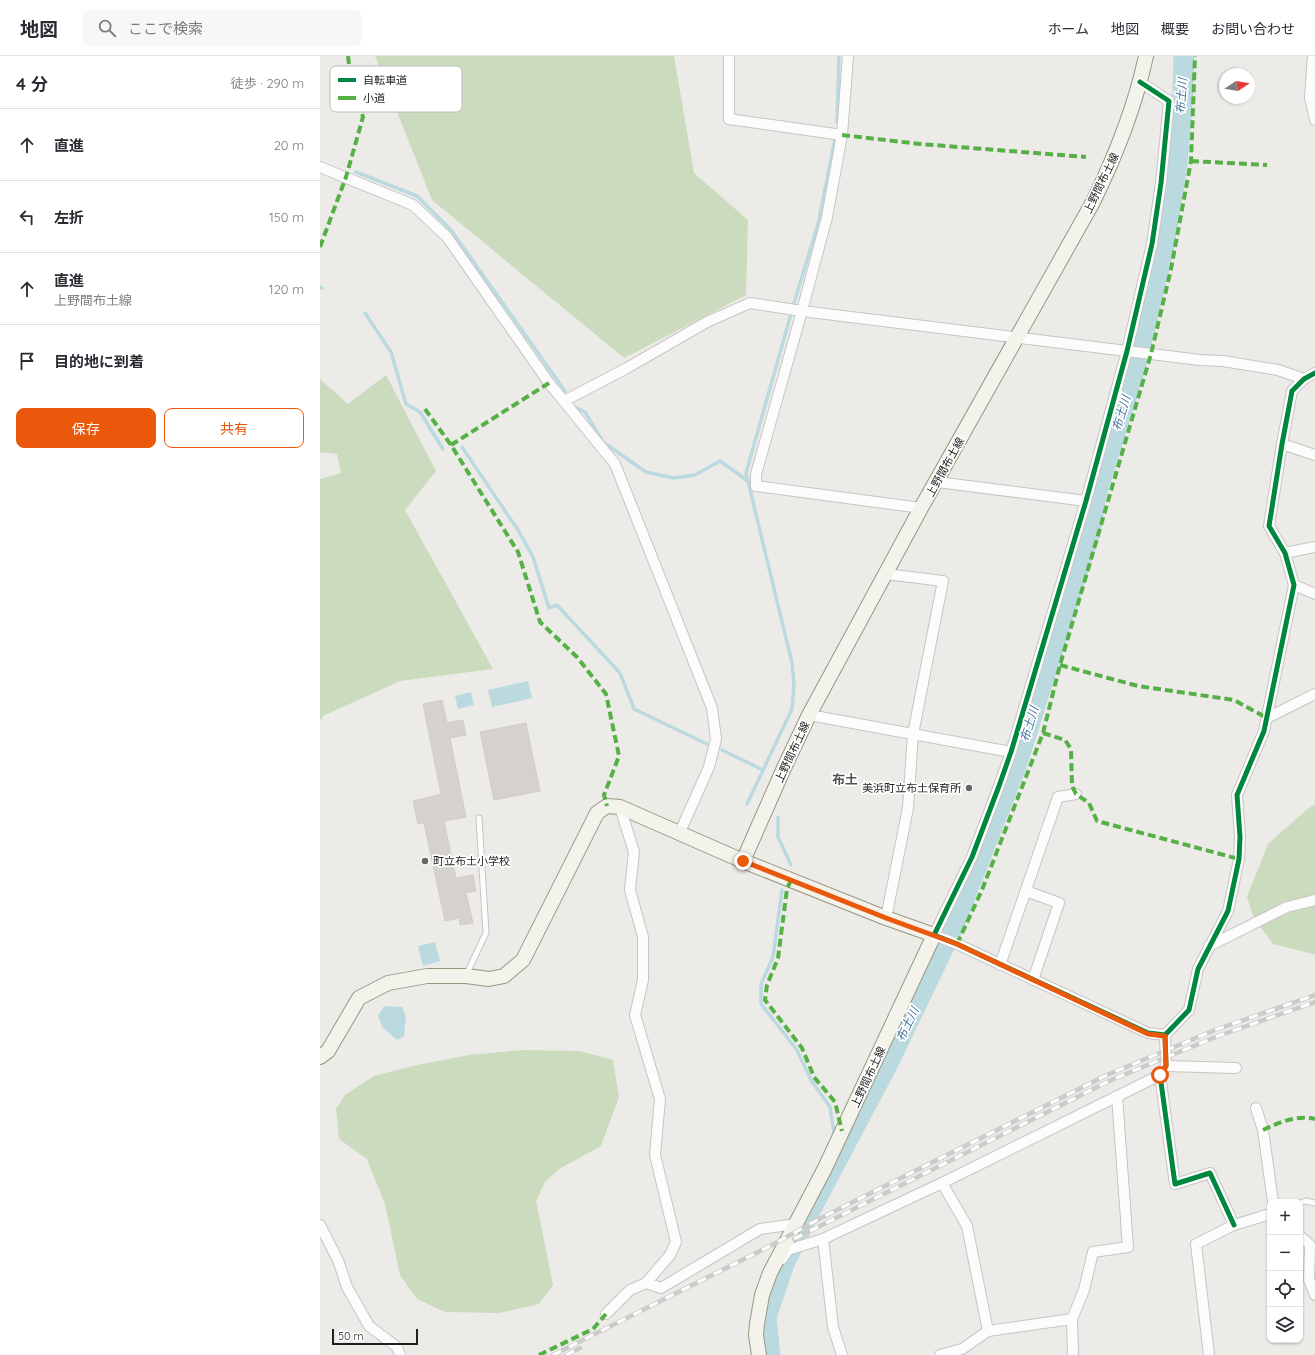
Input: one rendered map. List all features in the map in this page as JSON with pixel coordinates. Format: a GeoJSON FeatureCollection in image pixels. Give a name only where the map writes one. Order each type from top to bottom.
{"type":"FeatureCollection","features":[{"type":"Feature","properties":{"kind":"main road","name":"上野間布土線"},"geometry":{"type":"LineString","coordinates":[[743,861],[809,715],[921,508],[937,482],[1096,196],[1111,165],[1126,127],[1140,82],[1146,56]]}},
{"type":"Feature","properties":{"kind":"main road"},"geometry":{"type":"LineString","coordinates":[[320,1057],[328,1051],[359,998],[388,983],[427,976],[466,976],[489,979],[504,976],[523,960],[597,813],[607,806],[620,807],[680,832],[743,861],[886,918],[937,936]]}},
{"type":"Feature","properties":{"kind":"main road","name":"上野間布土線"},"geometry":{"type":"LineString","coordinates":[[759,1355],[756,1336],[762,1295],[770,1273],[825,1168],[937,936]]}},
{"type":"Feature","properties":{"kind":"street"},"geometry":{"type":"LineString","coordinates":[[730,56],[729,119],[842,135]]}},
{"type":"Feature","properties":{"kind":"street"},"geometry":{"type":"LineString","coordinates":[[848,56],[842,135],[827,217],[756,474],[756,486],[921,508]]}},
{"type":"Feature","properties":{"kind":"street"},"geometry":{"type":"LineString","coordinates":[[1313,56],[1310,98],[1315,120]]}},
{"type":"Feature","properties":{"kind":"street"},"geometry":{"type":"LineString","coordinates":[[1140,82],[1169,101],[1161,183],[1152,244],[1127,351],[1086,501],[1011,752],[972,857],[937,936],[1148,1034],[1165,1036]]}},
{"type":"Feature","properties":{"kind":"street"},"geometry":{"type":"LineString","coordinates":[[320,167],[413,205],[447,236],[549,383],[615,464],[712,708],[716,740],[708,767],[680,832]]}},
{"type":"Feature","properties":{"kind":"street"},"geometry":{"type":"LineString","coordinates":[[564,401],[627,368],[707,322],[750,303],[802,311],[1151,354],[1200,360],[1223,361],[1270,369],[1304,379]]}},
{"type":"Feature","properties":{"kind":"street"},"geometry":{"type":"LineString","coordinates":[[762,1295],[788,1250],[824,1239],[942,1183],[1160,1075],[1166,1066],[1165,1036],[1189,1010],[1198,969],[1228,911],[1239,859],[1240,837],[1237,795],[1264,731],[1294,584],[1285,553],[1269,526],[1282,444],[1292,391],[1304,379],[1315,374]]}},
{"type":"Feature","properties":{"kind":"street"},"geometry":{"type":"LineString","coordinates":[[1282,444],[1315,455]]}},
{"type":"Feature","properties":{"kind":"street"},"geometry":{"type":"LineString","coordinates":[[937,482],[1086,501]]}},
{"type":"Feature","properties":{"kind":"street"},"geometry":{"type":"LineString","coordinates":[[1285,553],[1315,548]]}},
{"type":"Feature","properties":{"kind":"street"},"geometry":{"type":"LineString","coordinates":[[886,574],[943,581],[913,734],[908,808],[886,918]]}},
{"type":"Feature","properties":{"kind":"street"},"geometry":{"type":"LineString","coordinates":[[1294,584],[1315,594]]}},
{"type":"Feature","properties":{"kind":"street"},"geometry":{"type":"LineString","coordinates":[[1267,718],[1315,694]]}},
{"type":"Feature","properties":{"kind":"street"},"geometry":{"type":"LineString","coordinates":[[809,715],[1011,752]]}},
{"type":"Feature","properties":{"kind":"street"},"geometry":{"type":"LineString","coordinates":[[1000,964],[1058,797],[1076,794]]}},
{"type":"Feature","properties":{"kind":"street"},"geometry":{"type":"LineString","coordinates":[[606,1314],[630,1290],[646,1283],[670,1255],[676,1242],[655,1155],[660,1099],[635,1015],[643,980],[643,937],[630,890],[634,852],[620,807]]}},
{"type":"Feature","properties":{"kind":"street"},"geometry":{"type":"LineString","coordinates":[[1026,891],[1059,903],[1032,980]]}},
{"type":"Feature","properties":{"kind":"street"},"geometry":{"type":"LineString","coordinates":[[1209,946],[1287,907],[1315,900]]}},
{"type":"Feature","properties":{"kind":"street"},"geometry":{"type":"LineString","coordinates":[[1166,1066],[1236,1068]]}},
{"type":"Feature","properties":{"kind":"street"},"geometry":{"type":"LineString","coordinates":[[1160,1075],[1175,1184],[1210,1173],[1234,1225]]}},
{"type":"Feature","properties":{"kind":"street"},"geometry":{"type":"LineString","coordinates":[[1073,1355],[1072,1320],[1084,1290],[1093,1252],[1128,1247],[1117,1096]]}},
{"type":"Feature","properties":{"kind":"street"},"geometry":{"type":"LineString","coordinates":[[1256,1108],[1263,1130],[1273,1199]]}},
{"type":"Feature","properties":{"kind":"street"},"geometry":{"type":"LineString","coordinates":[[942,1183],[966,1226],[988,1331]]}},
{"type":"Feature","properties":{"kind":"street"},"geometry":{"type":"LineString","coordinates":[[1209,1355],[1196,1244],[1234,1225],[1267,1215]]}},
{"type":"Feature","properties":{"kind":"street"},"geometry":{"type":"LineString","coordinates":[[646,1283],[661,1288],[760,1229],[796,1224]]}},
{"type":"Feature","properties":{"kind":"street"},"geometry":{"type":"LineString","coordinates":[[320,1226],[338,1260],[347,1287],[369,1326],[397,1348],[400,1355]]}},
{"type":"Feature","properties":{"kind":"street"},"geometry":{"type":"LineString","coordinates":[[1303,1238],[1312,1246],[1309,1280],[1315,1295]]}},
{"type":"Feature","properties":{"kind":"street"},"geometry":{"type":"LineString","coordinates":[[824,1239],[833,1327],[842,1355]]}},
{"type":"Feature","properties":{"kind":"street"},"geometry":{"type":"LineString","coordinates":[[940,1355],[963,1352],[988,1331],[1072,1320]]}},
{"type":"Feature","properties":{"kind":"lane"},"geometry":{"type":"LineString","coordinates":[[466,976],[486,933],[479,818]]}},
{"type":"Feature","properties":{"kind":"lane"},"geometry":{"type":"LineString","coordinates":[[1303,1202],[1306,1201],[1315,1203]]}},
{"type":"Feature","properties":{"kind":"green space"},"geometry":{"type":"Polygon","coordinates":[[[375,56],[674,56],[694,173],[748,220],[746,295],[624,358],[432,200],[397,112],[462,112],[462,66],[379,66],[375,56]]]}},
{"type":"Feature","properties":{"kind":"green space"},"geometry":{"type":"Polygon","coordinates":[[[386,375],[436,471],[405,510],[493,669],[400,681],[323,716],[320,722],[320,479],[341,473],[337,454],[321,452],[320,454],[320,379],[348,404],[386,375]]]}},
{"type":"Feature","properties":{"kind":"green space"},"geometry":{"type":"Polygon","coordinates":[[[1315,804],[1315,954],[1313,954],[1273,944],[1254,918],[1247,897],[1268,844],[1315,804]]]}},
{"type":"Feature","properties":{"kind":"green space"},"geometry":{"type":"Polygon","coordinates":[[[522,1050],[580,1051],[613,1060],[619,1097],[601,1146],[559,1169],[545,1182],[536,1201],[553,1285],[539,1304],[499,1313],[445,1312],[417,1299],[400,1275],[385,1204],[367,1159],[339,1139],[336,1109],[345,1095],[374,1076],[417,1065],[469,1055],[522,1050]]]}},
{"type":"Feature","properties":{"kind":"water"},"geometry":{"type":"Polygon","coordinates":[[[528,681],[532,698],[492,707],[488,690],[528,681]]]}},
{"type":"Feature","properties":{"kind":"water"},"geometry":{"type":"Polygon","coordinates":[[[471,692],[474,705],[458,709],[455,696],[471,692]]]}},
{"type":"Feature","properties":{"kind":"water"},"geometry":{"type":"Polygon","coordinates":[[[435,942],[440,961],[423,966],[418,946],[435,942]]]}},
{"type":"Feature","properties":{"kind":"water"},"geometry":{"type":"Polygon","coordinates":[[[384,1006],[402,1007],[406,1016],[404,1036],[397,1040],[382,1027],[378,1016],[384,1006]]]}},
{"type":"Feature","properties":{"kind":"building"},"geometry":{"type":"Polygon","coordinates":[[[442,700],[447,723],[463,720],[466,735],[450,738],[466,817],[444,821],[456,878],[473,875],[476,891],[466,893],[473,923],[460,925],[459,918],[445,921],[424,823],[418,824],[413,801],[441,794],[423,704],[442,700]]]}},
{"type":"Feature","properties":{"kind":"building"},"geometry":{"type":"Polygon","coordinates":[[[526,723],[540,791],[494,800],[480,732],[526,723]]]}},
{"type":"Feature","properties":{"kind":"waterway"},"geometry":{"type":"LineString","coordinates":[[837,122],[839,56]]}},
{"type":"Feature","properties":{"kind":"waterway","name":"布土川"},"geometry":{"type":"LineString","coordinates":[[770,1355],[766,1317],[784,1264],[805,1220],[888,1063],[951,932],[1016,766],[1090,532],[1096,495],[1137,361],[1164,246],[1177,164],[1183,93],[1184,56]]}},
{"type":"Feature","properties":{"kind":"waterway"},"geometry":{"type":"LineString","coordinates":[[794,303],[818,224],[835,139]]}},
{"type":"Feature","properties":{"kind":"waterway"},"geometry":{"type":"LineString","coordinates":[[356,172],[417,196],[451,230],[565,391]]}},
{"type":"Feature","properties":{"kind":"waterway"},"geometry":{"type":"LineString","coordinates":[[365,313],[391,352],[406,404],[420,412],[443,449]]}},
{"type":"Feature","properties":{"kind":"waterway"},"geometry":{"type":"LineString","coordinates":[[747,804],[792,709],[794,684],[792,663],[746,473],[791,314]]}},
{"type":"Feature","properties":{"kind":"waterway"},"geometry":{"type":"LineString","coordinates":[[575,407],[585,412],[603,442],[646,472],[674,478],[695,475],[720,461],[748,481]]}},
{"type":"Feature","properties":{"kind":"waterway"},"geometry":{"type":"LineString","coordinates":[[462,447],[518,530],[533,557],[549,608],[557,605],[620,673],[634,709],[707,744]]}},
{"type":"Feature","properties":{"kind":"waterway"},"geometry":{"type":"LineString","coordinates":[[722,750],[763,770]]}},
{"type":"Feature","properties":{"kind":"waterway"},"geometry":{"type":"LineString","coordinates":[[778,817],[778,837],[791,865]]}},
{"type":"Feature","properties":{"kind":"waterway"},"geometry":{"type":"LineString","coordinates":[[782,890],[773,957],[761,984],[761,1004],[797,1050],[811,1080],[830,1107],[834,1133]]}},
{"type":"Feature","properties":{"kind":"railway"},"geometry":{"type":"LineString","coordinates":[[553,1355],[772,1245],[821,1218],[1107,1075],[1215,1030],[1315,995]]}},
{"type":"Feature","properties":{"kind":"railway"},"geometry":{"type":"LineString","coordinates":[[794,1239],[1109,1081],[1218,1036],[1315,1002]]}},
{"type":"Feature","properties":{"kind":"railway"},"geometry":{"type":"LineString","coordinates":[[566,1355],[580,1348]]}},
{"type":"Feature","properties":{"kind":"marked path"},"geometry":{"type":"LineString","coordinates":[[348,56],[349,66]]}},
{"type":"Feature","properties":{"kind":"marked path"},"geometry":{"type":"LineString","coordinates":[[957,944],[982,890],[1043,733],[1060,665],[1151,354],[1171,269],[1191,161],[1195,56]]}},
{"type":"Feature","properties":{"kind":"marked path"},"geometry":{"type":"LineString","coordinates":[[320,247],[346,177],[363,117],[361,112]]}},
{"type":"Feature","properties":{"kind":"marked path"},"geometry":{"type":"LineString","coordinates":[[842,135],[920,144],[1086,157]]}},
{"type":"Feature","properties":{"kind":"marked path"},"geometry":{"type":"LineString","coordinates":[[1191,161],[1267,165]]}},
{"type":"Feature","properties":{"kind":"marked path"},"geometry":{"type":"LineString","coordinates":[[451,445],[549,383]]}},
{"type":"Feature","properties":{"kind":"marked path"},"geometry":{"type":"LineString","coordinates":[[425,409],[451,445],[518,552],[540,622],[577,657],[606,694],[619,756],[604,795],[607,806]]}},
{"type":"Feature","properties":{"kind":"marked path"},"geometry":{"type":"LineString","coordinates":[[1060,665],[1138,686],[1234,700],[1267,718]]}},
{"type":"Feature","properties":{"kind":"marked path"},"geometry":{"type":"LineString","coordinates":[[1043,733],[1065,740],[1071,749],[1072,786],[1076,794],[1089,803],[1097,821],[1239,859]]}},
{"type":"Feature","properties":{"kind":"marked path"},"geometry":{"type":"LineString","coordinates":[[791,880],[787,889],[778,958],[767,985],[765,1000],[802,1048],[814,1077],[835,1102],[842,1131]]}},
{"type":"Feature","properties":{"kind":"marked path"},"geometry":{"type":"LineString","coordinates":[[1263,1130],[1282,1122],[1295,1119],[1315,1119]]}},
{"type":"Feature","properties":{"kind":"marked path"},"geometry":{"type":"LineString","coordinates":[[539,1355],[593,1329],[606,1314]]}},
{"type":"Feature","properties":{"kind":"cycle path"},"geometry":{"type":"LineString","coordinates":[[1140,82],[1169,101],[1161,183],[1152,244],[1127,351],[1086,501],[1011,752],[972,857],[934,935],[957,944],[1148,1033],[1165,1035]]}},
{"type":"Feature","properties":{"kind":"cycle path"},"geometry":{"type":"LineString","coordinates":[[1234,1225],[1210,1173],[1175,1184],[1160,1075],[1166,1066],[1165,1035],[1189,1010],[1198,969],[1228,911],[1239,859],[1240,837],[1237,795],[1264,731],[1294,585],[1285,553],[1269,526],[1282,444],[1292,391],[1304,379],[1315,373]]}},
{"type":"Feature","properties":{"kind":"place","name":"美浜町立布土保育所"},"geometry":{"type":"Point","coordinates":[969,788]}},
{"type":"Feature","properties":{"kind":"place","name":"町立布土小学校"},"geometry":{"type":"Point","coordinates":[425,861]}},
{"type":"Feature","properties":{"kind":"district","name":"布土"},"geometry":{"type":"Point","coordinates":[845,779]}},
{"type":"Feature","properties":{"kind":"route"},"geometry":{"type":"LineString","coordinates":[[743,861],[886,918],[957,944],[1148,1034],[1165,1036],[1166,1066],[1160,1075]]}}]}
